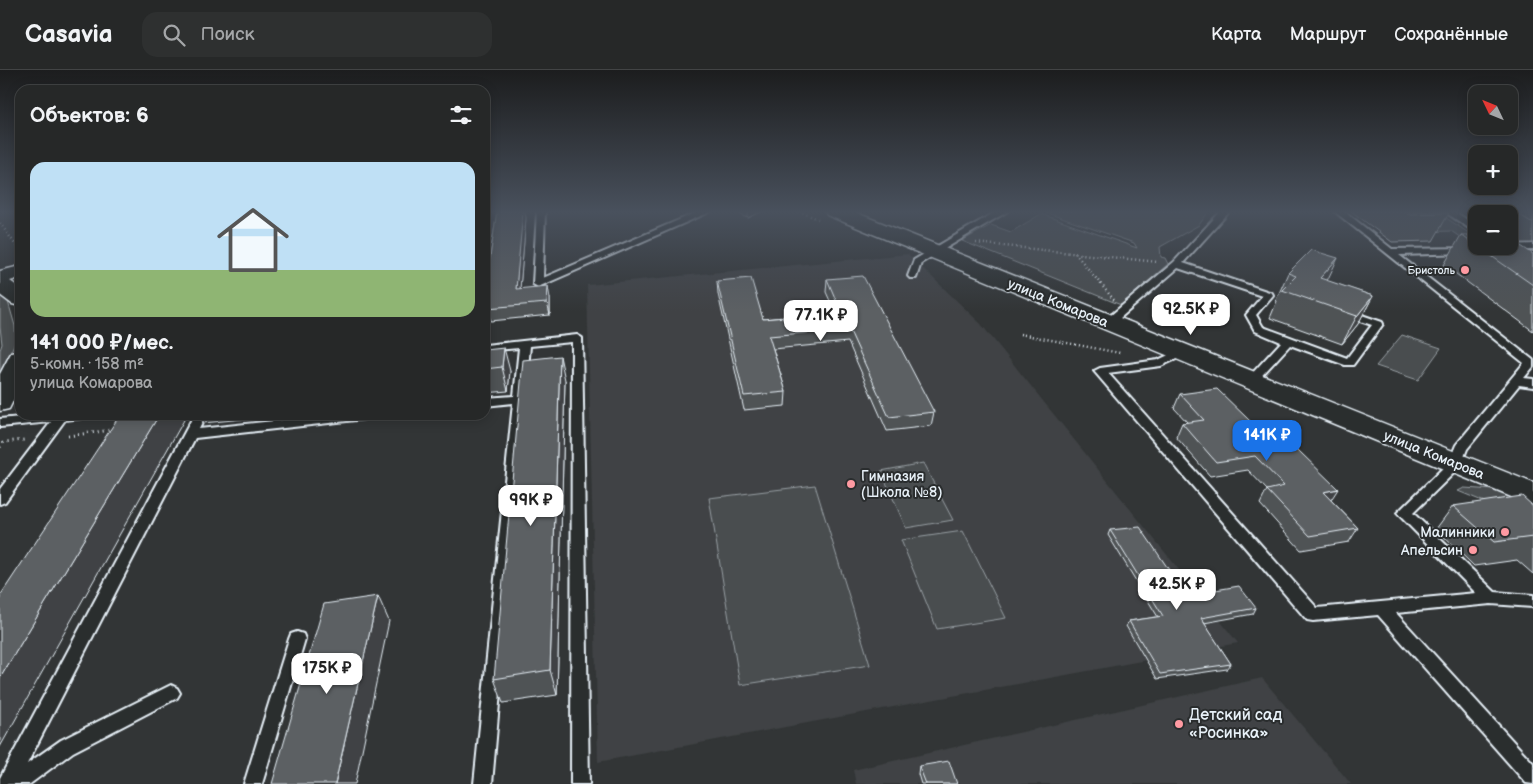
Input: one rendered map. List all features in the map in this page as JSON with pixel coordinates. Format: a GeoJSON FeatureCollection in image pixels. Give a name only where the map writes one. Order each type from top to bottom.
{"type":"FeatureCollection","features":[{"type":"Feature","properties":{"kind":"street","name":"улица Комарова"},"geometry":{"type":"LineString","coordinates":[[940,244],[1114,315],[1181,353],[1533,496]]}},
{"type":"Feature","properties":{"kind":"street"},"geometry":{"type":"LineString","coordinates":[[0,278],[15,274]]}},
{"type":"Feature","properties":{"kind":"street"},"geometry":{"type":"LineString","coordinates":[[0,284],[15,294]]}},
{"type":"Feature","properties":{"kind":"street"},"geometry":{"type":"LineString","coordinates":[[0,403],[15,369]]}},
{"type":"Feature","properties":{"kind":"lane"},"geometry":{"type":"LineString","coordinates":[[540,244],[538,284],[630,244]]}},
{"type":"Feature","properties":{"kind":"lane"},"geometry":{"type":"LineString","coordinates":[[913,276],[917,262],[948,244]]}},
{"type":"Feature","properties":{"kind":"lane"},"geometry":{"type":"LineString","coordinates":[[1114,315],[1177,264],[1195,244]]}},
{"type":"Feature","properties":{"kind":"lane"},"geometry":{"type":"LineString","coordinates":[[1380,244],[1530,363],[1461,448],[1455,464],[1404,513],[1491,598]]}},
{"type":"Feature","properties":{"kind":"lane"},"geometry":{"type":"LineString","coordinates":[[1518,247],[1533,247]]}},
{"type":"Feature","properties":{"kind":"lane"},"geometry":{"type":"LineString","coordinates":[[1390,252],[1468,250]]}},
{"type":"Feature","properties":{"kind":"lane"},"geometry":{"type":"LineString","coordinates":[[1177,264],[1268,295],[1251,315],[1259,329],[1349,363],[1378,324],[1334,309]]}},
{"type":"Feature","properties":{"kind":"lane"},"geometry":{"type":"LineString","coordinates":[[490,348],[577,338],[580,784]]}},
{"type":"Feature","properties":{"kind":"lane"},"geometry":{"type":"LineString","coordinates":[[1252,381],[1288,340]]}},
{"type":"Feature","properties":{"kind":"lane"},"geometry":{"type":"LineString","coordinates":[[483,784],[525,344]]}},
{"type":"Feature","properties":{"kind":"lane"},"geometry":{"type":"LineString","coordinates":[[1181,353],[1161,363],[1100,370],[1313,615],[1491,598],[1533,601]]}},
{"type":"Feature","properties":{"kind":"lane"},"geometry":{"type":"LineString","coordinates":[[1516,381],[1533,383]]}},
{"type":"Feature","properties":{"kind":"lane"},"geometry":{"type":"LineString","coordinates":[[490,402],[520,399]]}},
{"type":"Feature","properties":{"kind":"lane"},"geometry":{"type":"LineString","coordinates":[[0,423],[30,420]]}},
{"type":"Feature","properties":{"kind":"lane"},"geometry":{"type":"LineString","coordinates":[[0,500],[59,420]]}},
{"type":"Feature","properties":{"kind":"lane"},"geometry":{"type":"LineString","coordinates":[[7,784],[197,420]]}},
{"type":"Feature","properties":{"kind":"lane"},"geometry":{"type":"LineString","coordinates":[[190,434],[319,420]]}},
{"type":"Feature","properties":{"kind":"lane"},"geometry":{"type":"LineString","coordinates":[[1381,608],[1533,777]]}},
{"type":"Feature","properties":{"kind":"lane"},"geometry":{"type":"LineString","coordinates":[[253,784],[297,639]]}},
{"type":"Feature","properties":{"kind":"lane"},"geometry":{"type":"LineString","coordinates":[[15,784],[67,746],[171,693]]}},
{"type":"Feature","properties":{"kind":"path"},"geometry":{"type":"LineString","coordinates":[[945,246],[1075,253],[1177,264]]}},
{"type":"Feature","properties":{"kind":"path"},"geometry":{"type":"LineString","coordinates":[[1075,253],[1114,315]]}},
{"type":"Feature","properties":{"kind":"path"},"geometry":{"type":"LineString","coordinates":[[1020,334],[1128,354]]}},
{"type":"Feature","properties":{"kind":"path"},"geometry":{"type":"LineString","coordinates":[[108,438],[114,430]]}},
{"type":"Feature","properties":{"kind":"shaded area"},"geometry":{"type":"Polygon","coordinates":[[[970,244],[1127,244],[1137,248],[1135,244],[1165,244],[1160,247],[1161,257],[1165,258],[1168,264],[1121,305],[970,244]]]}},
{"type":"Feature","properties":{"kind":"shaded area","name":"Гимназия (Школа №8)"},"geometry":{"type":"Polygon","coordinates":[[[908,254],[981,324],[1238,643],[598,762],[587,285],[908,254]]]}},
{"type":"Feature","properties":{"kind":"shaded area"},"geometry":{"type":"Polygon","coordinates":[[[0,296],[7,298],[15,326],[15,343],[0,373],[0,350],[2,344],[0,296]]]}},
{"type":"Feature","properties":{"kind":"shaded area"},"geometry":{"type":"Polygon","coordinates":[[[1402,335],[1441,348],[1418,380],[1376,366],[1402,335]]]}},
{"type":"Feature","properties":{"kind":"shaded area"},"geometry":{"type":"Polygon","coordinates":[[[923,463],[953,520],[906,528],[881,471],[923,463]]]}},
{"type":"Feature","properties":{"kind":"shaded area"},"geometry":{"type":"Polygon","coordinates":[[[815,485],[870,665],[740,685],[709,498],[815,485]]]}},
{"type":"Feature","properties":{"kind":"shaded area"},"geometry":{"type":"Polygon","coordinates":[[[1464,488],[1494,490],[1515,499],[1516,515],[1458,491],[1464,488]]]}},
{"type":"Feature","properties":{"kind":"shaded area"},"geometry":{"type":"Polygon","coordinates":[[[963,531],[1006,618],[937,629],[901,540],[963,531]]]}},
{"type":"Feature","properties":{"kind":"shaded area","name":"Детский сад «Росинка»"},"geometry":{"type":"Polygon","coordinates":[[[1262,678],[1351,784],[856,784],[853,770],[1262,678]]]}},
{"type":"Feature","properties":{"kind":"building"},"geometry":{"type":"Polygon","coordinates":[[[492,244],[520,244],[516,289],[548,286],[547,303],[490,308],[490,257],[492,244]]]}},
{"type":"Feature","properties":{"kind":"building"},"geometry":{"type":"Polygon","coordinates":[[[1518,244],[1533,254],[1533,285],[1490,255],[1518,255],[1518,244]]]}},
{"type":"Feature","properties":{"kind":"building"},"geometry":{"type":"Polygon","coordinates":[[[1311,250],[1338,258],[1320,278],[1373,296],[1357,316],[1282,290],[1296,276],[1288,273],[1311,250]]]}},
{"type":"Feature","properties":{"kind":"building"},"geometry":{"type":"Polygon","coordinates":[[[863,276],[934,412],[889,417],[849,329],[769,336],[786,392],[744,396],[717,281],[751,278],[763,319],[841,312],[827,279],[863,276]]]}},
{"type":"Feature","properties":{"kind":"building"},"geometry":{"type":"Polygon","coordinates":[[[504,348],[502,367],[490,368],[490,349],[504,348]]]}},
{"type":"Feature","properties":{"kind":"building"},"geometry":{"type":"Polygon","coordinates":[[[560,356],[550,670],[494,679],[523,360],[560,356]]]}},
{"type":"Feature","properties":{"kind":"building"},"geometry":{"type":"Polygon","coordinates":[[[1217,389],[1282,452],[1298,450],[1338,489],[1323,492],[1358,528],[1310,536],[1267,490],[1284,486],[1255,456],[1216,462],[1182,423],[1204,420],[1180,394],[1217,389]]]}},
{"type":"Feature","properties":{"kind":"building"},"geometry":{"type":"Polygon","coordinates":[[[117,420],[156,420],[0,678],[0,596],[117,420]]]}},
{"type":"Feature","properties":{"kind":"building"},"geometry":{"type":"Polygon","coordinates":[[[1522,496],[1533,506],[1533,537],[1494,542],[1453,506],[1522,496]]]}},
{"type":"Feature","properties":{"kind":"building"},"geometry":{"type":"Polygon","coordinates":[[[1140,527],[1186,595],[1239,586],[1256,608],[1201,618],[1231,664],[1160,674],[1129,621],[1163,616],[1110,530],[1140,527]]]}},
{"type":"Feature","properties":{"kind":"building"},"geometry":{"type":"Polygon","coordinates":[[[378,596],[335,784],[272,784],[324,604],[378,596]]]}},
{"type":"Feature","properties":{"kind":"building"},"geometry":{"type":"Polygon","coordinates":[[[949,761],[957,784],[926,784],[919,766],[949,761]]]}},
{"type":"Feature","properties":{"kind":"place","name":"Бристоль"},"geometry":{"type":"Point","coordinates":[1465,270]}},
{"type":"Feature","properties":{"kind":"place","name":"Гимназия (Школа №8)"},"geometry":{"type":"Point","coordinates":[851,484]}},
{"type":"Feature","properties":{"kind":"place","name":"Малинники"},"geometry":{"type":"Point","coordinates":[1505,532]}},
{"type":"Feature","properties":{"kind":"place","name":"Апельсин"},"geometry":{"type":"Point","coordinates":[1473,550]}},
{"type":"Feature","properties":{"kind":"place","name":"Детский сад «Росинка»"},"geometry":{"type":"Point","coordinates":[1179,724]}}]}
